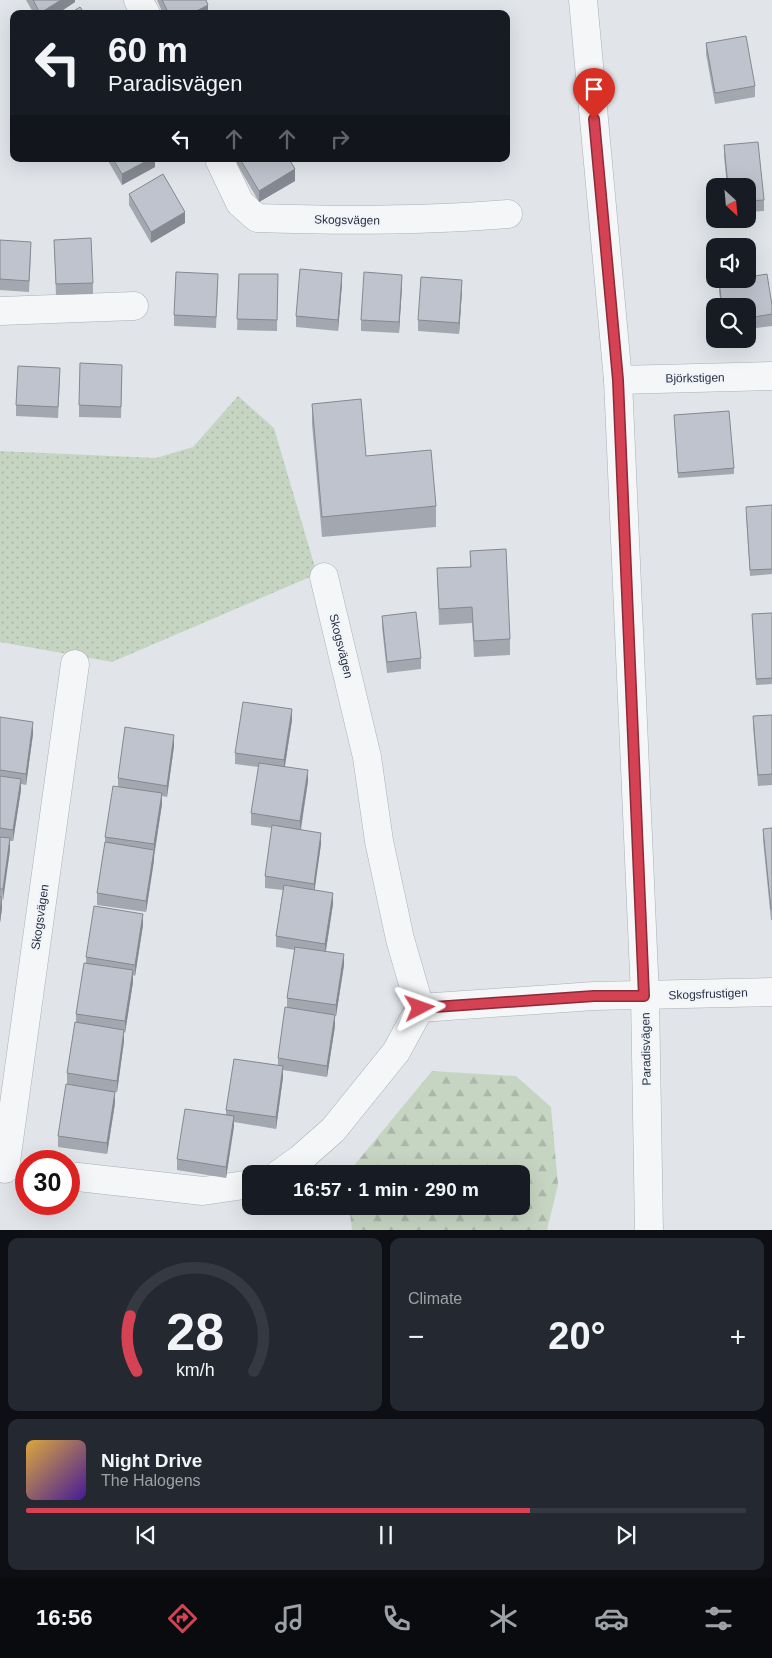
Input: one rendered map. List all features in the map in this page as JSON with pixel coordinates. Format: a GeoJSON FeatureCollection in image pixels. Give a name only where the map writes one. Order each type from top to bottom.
{"type":"FeatureCollection","features":[{"type":"Feature","properties":{"kind":"street","name":"Paradisvägen"},"geometry":{"type":"LineString","coordinates":[[583,0],[618,380],[644,996],[649,1230]]}},
{"type":"Feature","properties":{"kind":"street","name":"Skogsvägen"},"geometry":{"type":"LineString","coordinates":[[220,162],[240,203],[257,218],[368,222],[435,220],[508,214]]}},
{"type":"Feature","properties":{"kind":"street"},"geometry":{"type":"LineString","coordinates":[[0,311],[134,306]]}},
{"type":"Feature","properties":{"kind":"street","name":"Björkstigen"},"geometry":{"type":"LineString","coordinates":[[618,380],[772,376]]}},
{"type":"Feature","properties":{"kind":"street","name":"Skogsvägen"},"geometry":{"type":"LineString","coordinates":[[324,577],[367,756],[380,841],[400,939],[420,1008]]}},
{"type":"Feature","properties":{"kind":"street","name":"Skogsvägen"},"geometry":{"type":"LineString","coordinates":[[10,1170],[75,664]]}},
{"type":"Feature","properties":{"kind":"street","name":"Skogsfrustigen"},"geometry":{"type":"LineString","coordinates":[[644,996],[772,992]]}},
{"type":"Feature","properties":{"kind":"street"},"geometry":{"type":"LineString","coordinates":[[292,1165],[332,1130],[396,1052],[420,1008],[594,996],[644,996]]}},
{"type":"Feature","properties":{"kind":"street"},"geometry":{"type":"LineString","coordinates":[[80,1177],[203,1192],[242,1186]]}},
{"type":"Feature","properties":{"kind":"green space"},"geometry":{"type":"Polygon","coordinates":[[[238,396],[274,428],[317,574],[112,662],[0,642],[0,451],[156,458],[193,447],[238,396]]]}},
{"type":"Feature","properties":{"kind":"green space"},"geometry":{"type":"Polygon","coordinates":[[[432,1071],[516,1076],[551,1107],[558,1185],[547,1230],[352,1230],[350,1215],[530,1215],[530,1165],[354,1165],[432,1071]]]}},
{"type":"Feature","properties":{"kind":"building"},"geometry":{"type":"Polygon","coordinates":[[[33,0],[61,0],[45,10],[38,10],[33,0]]]}},
{"type":"Feature","properties":{"kind":"building"},"geometry":{"type":"Polygon","coordinates":[[[162,0],[206,0],[208,5],[199,10],[167,10],[162,0]]]}},
{"type":"Feature","properties":{"kind":"building"},"geometry":{"type":"Polygon","coordinates":[[[746,36],[755,86],[715,93],[706,43],[746,36]]]}},
{"type":"Feature","properties":{"kind":"building"},"geometry":{"type":"Polygon","coordinates":[[[758,142],[764,200],[756,200],[756,178],[727,178],[724,145],[758,142]]]}},
{"type":"Feature","properties":{"kind":"building"},"geometry":{"type":"Polygon","coordinates":[[[115,162],[144,162],[122,174],[115,162]]]}},
{"type":"Feature","properties":{"kind":"building"},"geometry":{"type":"Polygon","coordinates":[[[242,162],[291,162],[295,169],[259,191],[242,162]]]}},
{"type":"Feature","properties":{"kind":"building"},"geometry":{"type":"Polygon","coordinates":[[[163,174],[185,212],[151,232],[129,194],[163,174]]]}},
{"type":"Feature","properties":{"kind":"building"},"geometry":{"type":"Polygon","coordinates":[[[91,238],[93,283],[56,284],[54,240],[91,238]]]}},
{"type":"Feature","properties":{"kind":"building"},"geometry":{"type":"Polygon","coordinates":[[[0,240],[31,242],[29,281],[0,279],[0,240]]]}},
{"type":"Feature","properties":{"kind":"building"},"geometry":{"type":"Polygon","coordinates":[[[300,269],[342,273],[338,320],[296,316],[300,269]]]}},
{"type":"Feature","properties":{"kind":"building"},"geometry":{"type":"Polygon","coordinates":[[[176,272],[218,274],[216,317],[174,315],[176,272]]]}},
{"type":"Feature","properties":{"kind":"building"},"geometry":{"type":"Polygon","coordinates":[[[364,272],[402,275],[399,322],[361,320],[364,272]]]}},
{"type":"Feature","properties":{"kind":"building"},"geometry":{"type":"Polygon","coordinates":[[[239,274],[278,274],[277,320],[237,319],[239,274]]]}},
{"type":"Feature","properties":{"kind":"building"},"geometry":{"type":"Polygon","coordinates":[[[767,274],[772,314],[756,317],[756,298],[721,298],[720,288],[756,288],[756,276],[767,274]]]}},
{"type":"Feature","properties":{"kind":"building"},"geometry":{"type":"Polygon","coordinates":[[[421,277],[462,280],[459,323],[418,320],[421,277]]]}},
{"type":"Feature","properties":{"kind":"building"},"geometry":{"type":"Polygon","coordinates":[[[80,363],[122,365],[121,407],[79,405],[80,363]]]}},
{"type":"Feature","properties":{"kind":"building"},"geometry":{"type":"Polygon","coordinates":[[[18,366],[60,368],[58,407],[16,405],[18,366]]]}},
{"type":"Feature","properties":{"kind":"building"},"geometry":{"type":"Polygon","coordinates":[[[361,399],[366,456],[431,450],[436,506],[322,517],[312,404],[361,399]]]}},
{"type":"Feature","properties":{"kind":"building"},"geometry":{"type":"Polygon","coordinates":[[[729,411],[734,468],[678,473],[674,415],[729,411]]]}},
{"type":"Feature","properties":{"kind":"building"},"geometry":{"type":"Polygon","coordinates":[[[772,505],[772,569],[750,570],[746,507],[772,505]]]}},
{"type":"Feature","properties":{"kind":"building"},"geometry":{"type":"Polygon","coordinates":[[[506,549],[510,639],[474,641],[472,607],[439,609],[437,568],[471,567],[470,551],[506,549]]]}},
{"type":"Feature","properties":{"kind":"building"},"geometry":{"type":"Polygon","coordinates":[[[416,612],[421,658],[387,662],[382,616],[416,612]]]}},
{"type":"Feature","properties":{"kind":"building"},"geometry":{"type":"Polygon","coordinates":[[[772,613],[772,678],[756,679],[752,614],[772,613]]]}},
{"type":"Feature","properties":{"kind":"building"},"geometry":{"type":"Polygon","coordinates":[[[243,702],[292,709],[284,760],[235,753],[243,702]]]}},
{"type":"Feature","properties":{"kind":"building"},"geometry":{"type":"Polygon","coordinates":[[[772,715],[772,774],[758,775],[753,716],[772,715]]]}},
{"type":"Feature","properties":{"kind":"building"},"geometry":{"type":"Polygon","coordinates":[[[0,717],[33,722],[26,774],[0,770],[0,717]]]}},
{"type":"Feature","properties":{"kind":"building"},"geometry":{"type":"Polygon","coordinates":[[[125,727],[174,735],[167,786],[118,778],[125,727]]]}},
{"type":"Feature","properties":{"kind":"building"},"geometry":{"type":"Polygon","coordinates":[[[259,763],[308,770],[300,821],[251,813],[259,763]]]}},
{"type":"Feature","properties":{"kind":"building"},"geometry":{"type":"Polygon","coordinates":[[[0,776],[21,779],[13,830],[0,828],[0,776]]]}},
{"type":"Feature","properties":{"kind":"building"},"geometry":{"type":"Polygon","coordinates":[[[113,786],[162,793],[154,844],[105,837],[113,786]]]}},
{"type":"Feature","properties":{"kind":"building"},"geometry":{"type":"Polygon","coordinates":[[[272,825],[321,833],[314,884],[265,876],[272,825]]]}},
{"type":"Feature","properties":{"kind":"building"},"geometry":{"type":"Polygon","coordinates":[[[772,828],[772,909],[771,909],[763,829],[772,828]]]}},
{"type":"Feature","properties":{"kind":"building"},"geometry":{"type":"Polygon","coordinates":[[[0,837],[10,838],[3,889],[0,889],[0,837]]]}},
{"type":"Feature","properties":{"kind":"building"},"geometry":{"type":"Polygon","coordinates":[[[105,842],[154,850],[146,901],[97,893],[105,842]]]}},
{"type":"Feature","properties":{"kind":"building"},"geometry":{"type":"Polygon","coordinates":[[[284,885],[333,893],[325,944],[276,936],[284,885]]]}},
{"type":"Feature","properties":{"kind":"building"},"geometry":{"type":"Polygon","coordinates":[[[0,896],[2,897],[0,912],[0,896]]]}},
{"type":"Feature","properties":{"kind":"building"},"geometry":{"type":"Polygon","coordinates":[[[94,906],[143,914],[135,965],[86,957],[94,906]]]}},
{"type":"Feature","properties":{"kind":"building"},"geometry":{"type":"Polygon","coordinates":[[[295,947],[344,954],[336,1005],[287,998],[295,947]]]}},
{"type":"Feature","properties":{"kind":"building"},"geometry":{"type":"Polygon","coordinates":[[[84,963],[133,970],[125,1021],[76,1014],[84,963]]]}},
{"type":"Feature","properties":{"kind":"building"},"geometry":{"type":"Polygon","coordinates":[[[285,1007],[335,1015],[327,1066],[278,1058],[285,1007]]]}},
{"type":"Feature","properties":{"kind":"building"},"geometry":{"type":"Polygon","coordinates":[[[75,1022],[124,1030],[117,1081],[67,1073],[75,1022]]]}},
{"type":"Feature","properties":{"kind":"building"},"geometry":{"type":"Polygon","coordinates":[[[234,1059],[283,1066],[276,1117],[226,1110],[234,1059]]]}},
{"type":"Feature","properties":{"kind":"building"},"geometry":{"type":"Polygon","coordinates":[[[66,1084],[115,1092],[107,1143],[58,1136],[66,1084]]]}},
{"type":"Feature","properties":{"kind":"building"},"geometry":{"type":"Polygon","coordinates":[[[185,1109],[234,1116],[226,1167],[177,1159],[185,1109]]]}},
{"type":"Feature","properties":{"kind":"route"},"geometry":{"type":"LineString","coordinates":[[420,1008],[594,996],[644,996],[618,380],[594,119]]}}]}
